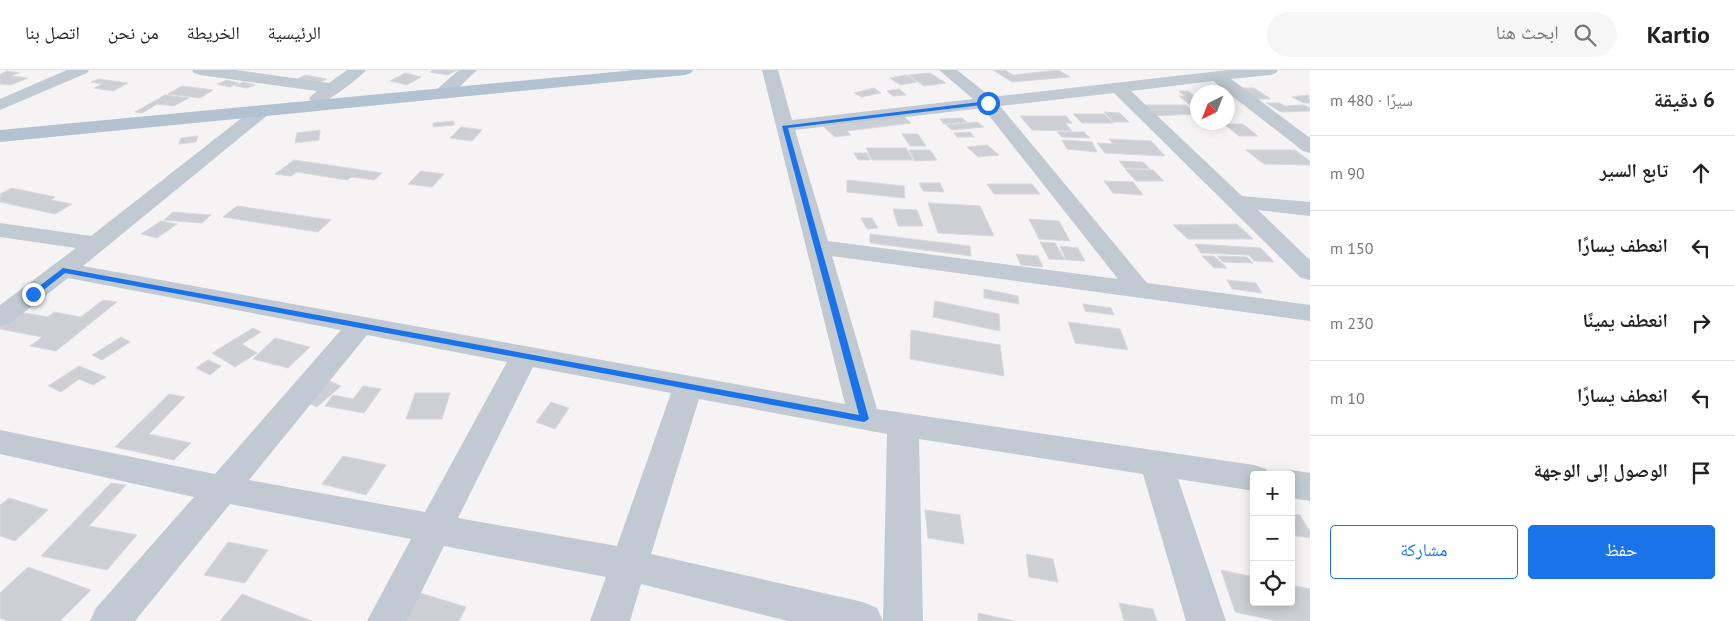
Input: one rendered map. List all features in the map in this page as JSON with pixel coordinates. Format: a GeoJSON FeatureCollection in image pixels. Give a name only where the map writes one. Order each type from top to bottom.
{"type":"FeatureCollection","features":[{"type":"Feature","properties":{"kind":"main road"},"geometry":{"type":"LineString","coordinates":[[0,136],[307,106],[604,74],[685,70]]}},
{"type":"Feature","properties":{"kind":"street"},"geometry":{"type":"LineString","coordinates":[[0,105],[81,70]]}},
{"type":"Feature","properties":{"kind":"street"},"geometry":{"type":"LineString","coordinates":[[200,70],[333,88]]}},
{"type":"Feature","properties":{"kind":"street"},"geometry":{"type":"LineString","coordinates":[[307,106],[358,70]]}},
{"type":"Feature","properties":{"kind":"street"},"geometry":{"type":"LineString","coordinates":[[442,92],[469,70]]}},
{"type":"Feature","properties":{"kind":"street"},"geometry":{"type":"LineString","coordinates":[[770,70],[864,419]]}},
{"type":"Feature","properties":{"kind":"street"},"geometry":{"type":"LineString","coordinates":[[947,70],[988,103],[1140,290]]}},
{"type":"Feature","properties":{"kind":"street"},"geometry":{"type":"LineString","coordinates":[[1179,70],[1198,78]]}},
{"type":"Feature","properties":{"kind":"street"},"geometry":{"type":"LineString","coordinates":[[785,126],[1270,70]]}},
{"type":"Feature","properties":{"kind":"street"},"geometry":{"type":"LineString","coordinates":[[1216,76],[1310,147]]}},
{"type":"Feature","properties":{"kind":"street"},"geometry":{"type":"LineString","coordinates":[[1118,88],[1310,272]]}},
{"type":"Feature","properties":{"kind":"street"},"geometry":{"type":"LineString","coordinates":[[0,318],[96,244],[263,110]]}},
{"type":"Feature","properties":{"kind":"street"},"geometry":{"type":"LineString","coordinates":[[1236,202],[1310,209]]}},
{"type":"Feature","properties":{"kind":"street"},"geometry":{"type":"LineString","coordinates":[[0,230],[96,244]]}},
{"type":"Feature","properties":{"kind":"street"},"geometry":{"type":"LineString","coordinates":[[818,247],[1310,314]]}},
{"type":"Feature","properties":{"kind":"street"},"geometry":{"type":"LineString","coordinates":[[63,270],[864,419],[1250,477]]}},
{"type":"Feature","properties":{"kind":"street"},"geometry":{"type":"LineString","coordinates":[[110,621],[360,326]]}},
{"type":"Feature","properties":{"kind":"street"},"geometry":{"type":"LineString","coordinates":[[388,621],[524,356]]}},
{"type":"Feature","properties":{"kind":"street"},"geometry":{"type":"LineString","coordinates":[[610,621],[688,386]]}},
{"type":"Feature","properties":{"kind":"street"},"geometry":{"type":"LineString","coordinates":[[903,425],[903,621]]}},
{"type":"Feature","properties":{"kind":"street"},"geometry":{"type":"LineString","coordinates":[[0,442],[222,489],[629,565],[864,621]]}},
{"type":"Feature","properties":{"kind":"street"},"geometry":{"type":"LineString","coordinates":[[1156,463],[1206,621]]}},
{"type":"Feature","properties":{"kind":"street"},"geometry":{"type":"LineString","coordinates":[[1295,485],[1310,487]]}},
{"type":"Feature","properties":{"kind":"building"},"geometry":{"type":"Polygon","coordinates":[[[433,70],[457,70],[448,75],[430,72],[433,70]]]}},
{"type":"Feature","properties":{"kind":"building"},"geometry":{"type":"Polygon","coordinates":[[[993,70],[1005,70],[1013,75],[1058,70],[1070,77],[1012,82],[993,70]]]}},
{"type":"Feature","properties":{"kind":"building"},"geometry":{"type":"Polygon","coordinates":[[[7,71],[19,73],[11,76],[28,78],[11,85],[0,84],[0,74],[7,71]]]}},
{"type":"Feature","properties":{"kind":"building"},"geometry":{"type":"Polygon","coordinates":[[[405,73],[421,77],[407,85],[390,81],[405,73]]]}},
{"type":"Feature","properties":{"kind":"building"},"geometry":{"type":"Polygon","coordinates":[[[930,73],[946,83],[924,86],[908,75],[930,73]]]}},
{"type":"Feature","properties":{"kind":"building"},"geometry":{"type":"Polygon","coordinates":[[[305,75],[327,79],[316,84],[295,80],[305,75]]]}},
{"type":"Feature","properties":{"kind":"building"},"geometry":{"type":"Polygon","coordinates":[[[906,75],[917,82],[900,85],[890,78],[906,75]]]}},
{"type":"Feature","properties":{"kind":"building"},"geometry":{"type":"Polygon","coordinates":[[[99,79],[128,83],[113,91],[94,88],[102,84],[91,82],[99,79]]]}},
{"type":"Feature","properties":{"kind":"building"},"geometry":{"type":"Polygon","coordinates":[[[227,80],[239,83],[230,87],[217,84],[227,80]]]}},
{"type":"Feature","properties":{"kind":"building"},"geometry":{"type":"Polygon","coordinates":[[[243,82],[255,85],[247,88],[235,86],[243,82]]]}},
{"type":"Feature","properties":{"kind":"building"},"geometry":{"type":"Polygon","coordinates":[[[182,86],[213,90],[200,98],[168,94],[182,86]]]}},
{"type":"Feature","properties":{"kind":"building"},"geometry":{"type":"Polygon","coordinates":[[[874,88],[881,93],[862,97],[854,93],[874,88]]]}},
{"type":"Feature","properties":{"kind":"building"},"geometry":{"type":"Polygon","coordinates":[[[1237,88],[1254,88],[1271,99],[1254,99],[1237,88]]]}},
{"type":"Feature","properties":{"kind":"building"},"geometry":{"type":"Polygon","coordinates":[[[899,89],[906,95],[893,96],[887,91],[899,89]]]}},
{"type":"Feature","properties":{"kind":"building"},"geometry":{"type":"Polygon","coordinates":[[[1179,91],[1190,93],[1190,105],[1179,96],[1185,96],[1179,91]]]}},
{"type":"Feature","properties":{"kind":"building"},"geometry":{"type":"Polygon","coordinates":[[[165,95],[189,98],[174,106],[157,104],[142,113],[135,112],[165,95]]]}},
{"type":"Feature","properties":{"kind":"building"},"geometry":{"type":"Polygon","coordinates":[[[1308,95],[1310,103],[1304,103],[1292,97],[1308,95]]]}},
{"type":"Feature","properties":{"kind":"building"},"geometry":{"type":"Polygon","coordinates":[[[1266,103],[1279,103],[1285,106],[1304,105],[1310,108],[1310,111],[1281,112],[1266,103]]]}},
{"type":"Feature","properties":{"kind":"building"},"geometry":{"type":"Polygon","coordinates":[[[1137,105],[1186,105],[1190,108],[1190,114],[1150,116],[1137,105]]]}},
{"type":"Feature","properties":{"kind":"building"},"geometry":{"type":"Polygon","coordinates":[[[1104,112],[1120,113],[1129,122],[1113,122],[1104,112]]]}},
{"type":"Feature","properties":{"kind":"building"},"geometry":{"type":"Polygon","coordinates":[[[901,114],[911,123],[847,131],[851,135],[835,137],[824,127],[885,119],[901,114]]]}},
{"type":"Feature","properties":{"kind":"building"},"geometry":{"type":"Polygon","coordinates":[[[1073,114],[1104,114],[1113,123],[1082,123],[1073,114]]]}},
{"type":"Feature","properties":{"kind":"building"},"geometry":{"type":"Polygon","coordinates":[[[1020,116],[1066,116],[1072,123],[1065,123],[1072,131],[1032,130],[1020,116]]]}},
{"type":"Feature","properties":{"kind":"building"},"geometry":{"type":"Polygon","coordinates":[[[962,118],[967,122],[944,124],[940,119],[962,118]]]}},
{"type":"Feature","properties":{"kind":"building"},"geometry":{"type":"Polygon","coordinates":[[[454,121],[454,125],[433,127],[433,123],[454,121]]]}},
{"type":"Feature","properties":{"kind":"building"},"geometry":{"type":"Polygon","coordinates":[[[977,122],[984,127],[952,130],[946,125],[977,122]]]}},
{"type":"Feature","properties":{"kind":"building"},"geometry":{"type":"Polygon","coordinates":[[[1235,124],[1243,124],[1258,136],[1239,136],[1232,130],[1235,130],[1235,124]]]}},
{"type":"Feature","properties":{"kind":"building"},"geometry":{"type":"Polygon","coordinates":[[[461,127],[482,130],[472,141],[450,138],[461,127]]]}},
{"type":"Feature","properties":{"kind":"building"},"geometry":{"type":"Polygon","coordinates":[[[320,130],[319,140],[295,143],[297,133],[320,130]]]}},
{"type":"Feature","properties":{"kind":"building"},"geometry":{"type":"Polygon","coordinates":[[[970,132],[974,137],[957,137],[954,133],[970,132]]]}},
{"type":"Feature","properties":{"kind":"building"},"geometry":{"type":"Polygon","coordinates":[[[1057,132],[1084,132],[1090,138],[1062,137],[1057,132]]]}},
{"type":"Feature","properties":{"kind":"building"},"geometry":{"type":"Polygon","coordinates":[[[902,134],[918,134],[926,146],[910,146],[902,134]]]}},
{"type":"Feature","properties":{"kind":"building"},"geometry":{"type":"Polygon","coordinates":[[[198,136],[196,142],[179,144],[181,138],[198,136]]]}},
{"type":"Feature","properties":{"kind":"building"},"geometry":{"type":"Polygon","coordinates":[[[1109,139],[1151,141],[1165,156],[1105,153],[1097,143],[1113,144],[1109,139]]]}},
{"type":"Feature","properties":{"kind":"building"},"geometry":{"type":"Polygon","coordinates":[[[1062,140],[1092,142],[1097,152],[1067,149],[1062,140]]]}},
{"type":"Feature","properties":{"kind":"building"},"geometry":{"type":"Polygon","coordinates":[[[987,145],[999,155],[978,157],[967,147],[987,145]]]}},
{"type":"Feature","properties":{"kind":"building"},"geometry":{"type":"Polygon","coordinates":[[[866,148],[906,148],[913,160],[872,160],[866,148]]]}},
{"type":"Feature","properties":{"kind":"building"},"geometry":{"type":"Polygon","coordinates":[[[909,150],[930,150],[937,160],[915,161],[909,150]]]}},
{"type":"Feature","properties":{"kind":"building"},"geometry":{"type":"Polygon","coordinates":[[[1246,150],[1295,150],[1310,161],[1310,165],[1264,164],[1246,150]]]}},
{"type":"Feature","properties":{"kind":"building"},"geometry":{"type":"Polygon","coordinates":[[[854,153],[867,153],[870,160],[858,160],[854,153]]]}},
{"type":"Feature","properties":{"kind":"building"},"geometry":{"type":"Polygon","coordinates":[[[294,160],[382,173],[374,180],[352,177],[347,180],[297,172],[291,176],[275,174],[294,160]]]}},
{"type":"Feature","properties":{"kind":"building"},"geometry":{"type":"Polygon","coordinates":[[[1119,161],[1143,162],[1150,169],[1125,168],[1119,161]]]}},
{"type":"Feature","properties":{"kind":"building"},"geometry":{"type":"Polygon","coordinates":[[[1125,169],[1153,170],[1164,181],[1136,181],[1125,169]]]}},
{"type":"Feature","properties":{"kind":"building"},"geometry":{"type":"Polygon","coordinates":[[[421,171],[444,174],[432,187],[408,184],[421,171]]]}},
{"type":"Feature","properties":{"kind":"building"},"geometry":{"type":"Polygon","coordinates":[[[847,180],[904,186],[905,198],[847,192],[847,180]]]}},
{"type":"Feature","properties":{"kind":"building"},"geometry":{"type":"Polygon","coordinates":[[[1104,181],[1133,182],[1143,195],[1113,193],[1104,181]]]}},
{"type":"Feature","properties":{"kind":"building"},"geometry":{"type":"Polygon","coordinates":[[[919,183],[940,183],[944,192],[923,191],[919,183]]]}},
{"type":"Feature","properties":{"kind":"building"},"geometry":{"type":"Polygon","coordinates":[[[987,184],[1032,184],[1040,194],[994,194],[987,184]]]}},
{"type":"Feature","properties":{"kind":"building"},"geometry":{"type":"Polygon","coordinates":[[[12,188],[55,197],[51,200],[72,204],[55,214],[0,202],[0,194],[12,188]]]}},
{"type":"Feature","properties":{"kind":"building"},"geometry":{"type":"Polygon","coordinates":[[[928,203],[980,206],[994,236],[938,233],[928,203]]]}},
{"type":"Feature","properties":{"kind":"building"},"geometry":{"type":"Polygon","coordinates":[[[237,206],[331,220],[318,232],[223,217],[237,206]]]}},
{"type":"Feature","properties":{"kind":"building"},"geometry":{"type":"Polygon","coordinates":[[[893,209],[917,210],[923,226],[898,226],[893,209]]]}},
{"type":"Feature","properties":{"kind":"building"},"geometry":{"type":"Polygon","coordinates":[[[173,212],[211,215],[202,223],[164,220],[173,212]]]}},
{"type":"Feature","properties":{"kind":"building"},"geometry":{"type":"Polygon","coordinates":[[[861,218],[872,218],[878,228],[867,229],[861,218]]]}},
{"type":"Feature","properties":{"kind":"building"},"geometry":{"type":"Polygon","coordinates":[[[1029,219],[1059,221],[1070,241],[1039,239],[1029,219]]]}},
{"type":"Feature","properties":{"kind":"building"},"geometry":{"type":"Polygon","coordinates":[[[161,221],[177,224],[157,238],[141,234],[161,221]]]}},
{"type":"Feature","properties":{"kind":"building"},"geometry":{"type":"Polygon","coordinates":[[[1237,224],[1253,239],[1188,239],[1173,225],[1237,224]]]}},
{"type":"Feature","properties":{"kind":"building"},"geometry":{"type":"Polygon","coordinates":[[[870,234],[970,246],[971,256],[870,243],[870,234]]]}},
{"type":"Feature","properties":{"kind":"building"},"geometry":{"type":"Polygon","coordinates":[[[1040,242],[1055,243],[1065,260],[1049,259],[1040,242]]]}},
{"type":"Feature","properties":{"kind":"building"},"geometry":{"type":"Polygon","coordinates":[[[1195,244],[1261,248],[1274,262],[1254,261],[1249,255],[1201,253],[1195,244]]]}},
{"type":"Feature","properties":{"kind":"building"},"geometry":{"type":"Polygon","coordinates":[[[1060,246],[1078,248],[1085,261],[1066,260],[1060,246]]]}},
{"type":"Feature","properties":{"kind":"building"},"geometry":{"type":"Polygon","coordinates":[[[1016,254],[1038,256],[1043,267],[1021,265],[1016,254]]]}},
{"type":"Feature","properties":{"kind":"building"},"geometry":{"type":"Polygon","coordinates":[[[1202,256],[1214,256],[1227,268],[1214,268],[1202,256]]]}},
{"type":"Feature","properties":{"kind":"building"},"geometry":{"type":"Polygon","coordinates":[[[1217,256],[1247,257],[1253,263],[1223,262],[1217,256]]]}},
{"type":"Feature","properties":{"kind":"building"},"geometry":{"type":"Polygon","coordinates":[[[1227,280],[1256,283],[1262,293],[1232,289],[1227,280]]]}},
{"type":"Feature","properties":{"kind":"building"},"geometry":{"type":"Polygon","coordinates":[[[984,289],[1018,296],[1019,304],[984,298],[984,289]]]}},
{"type":"Feature","properties":{"kind":"building"},"geometry":{"type":"Polygon","coordinates":[[[103,300],[117,302],[56,351],[30,346],[42,337],[0,329],[0,325],[19,312],[48,317],[54,312],[81,317],[103,300]]]}},
{"type":"Feature","properties":{"kind":"building"},"geometry":{"type":"Polygon","coordinates":[[[935,301],[999,314],[1000,331],[933,317],[935,301]]]}},
{"type":"Feature","properties":{"kind":"building"},"geometry":{"type":"Polygon","coordinates":[[[1083,304],[1111,308],[1114,315],[1085,311],[1083,304]]]}},
{"type":"Feature","properties":{"kind":"building"},"geometry":{"type":"Polygon","coordinates":[[[1068,322],[1120,329],[1128,350],[1075,343],[1068,322]]]}},
{"type":"Feature","properties":{"kind":"building"},"geometry":{"type":"Polygon","coordinates":[[[253,328],[261,332],[242,344],[257,353],[235,367],[212,353],[253,328]]]}},
{"type":"Feature","properties":{"kind":"building"},"geometry":{"type":"Polygon","coordinates":[[[911,330],[1000,345],[1004,376],[910,359],[911,330]]]}},
{"type":"Feature","properties":{"kind":"building"},"geometry":{"type":"Polygon","coordinates":[[[121,337],[130,342],[102,360],[92,355],[121,337]]]}},
{"type":"Feature","properties":{"kind":"building"},"geometry":{"type":"Polygon","coordinates":[[[275,338],[310,347],[288,368],[253,359],[275,338]]]}},
{"type":"Feature","properties":{"kind":"building"},"geometry":{"type":"Polygon","coordinates":[[[208,360],[221,366],[210,375],[196,368],[208,360]]]}},
{"type":"Feature","properties":{"kind":"building"},"geometry":{"type":"Polygon","coordinates":[[[79,366],[106,377],[93,385],[79,379],[61,392],[48,386],[79,366]]]}},
{"type":"Feature","properties":{"kind":"building"},"geometry":{"type":"Polygon","coordinates":[[[321,377],[341,386],[317,407],[296,398],[321,377]]]}},
{"type":"Feature","properties":{"kind":"building"},"geometry":{"type":"Polygon","coordinates":[[[363,386],[381,389],[364,413],[325,406],[333,395],[353,399],[363,386]]]}},
{"type":"Feature","properties":{"kind":"building"},"geometry":{"type":"Polygon","coordinates":[[[415,393],[450,393],[442,419],[406,419],[415,393]]]}},
{"type":"Feature","properties":{"kind":"building"},"geometry":{"type":"Polygon","coordinates":[[[169,394],[185,397],[149,434],[191,443],[174,460],[115,447],[169,394]]]}},
{"type":"Feature","properties":{"kind":"building"},"geometry":{"type":"Polygon","coordinates":[[[551,402],[569,408],[555,429],[536,422],[551,402]]]}},
{"type":"Feature","properties":{"kind":"building"},"geometry":{"type":"Polygon","coordinates":[[[343,456],[386,465],[366,495],[322,484],[343,456]]]}},
{"type":"Feature","properties":{"kind":"building"},"geometry":{"type":"Polygon","coordinates":[[[111,483],[126,485],[89,526],[137,535],[107,570],[41,556],[111,483]]]}},
{"type":"Feature","properties":{"kind":"building"},"geometry":{"type":"Polygon","coordinates":[[[9,498],[48,510],[15,541],[0,536],[0,505],[9,498]]]}},
{"type":"Feature","properties":{"kind":"building"},"geometry":{"type":"Polygon","coordinates":[[[925,510],[960,515],[964,544],[928,538],[925,510]]]}},
{"type":"Feature","properties":{"kind":"building"},"geometry":{"type":"Polygon","coordinates":[[[1295,514],[1300,515],[1310,532],[1310,538],[1295,536],[1295,514]]]}},
{"type":"Feature","properties":{"kind":"building"},"geometry":{"type":"Polygon","coordinates":[[[228,542],[268,550],[245,583],[204,575],[228,542]]]}},
{"type":"Feature","properties":{"kind":"building"},"geometry":{"type":"Polygon","coordinates":[[[1026,554],[1053,559],[1058,582],[1029,577],[1026,554]]]}},
{"type":"Feature","properties":{"kind":"building"},"geometry":{"type":"Polygon","coordinates":[[[28,567],[91,590],[60,621],[8,621],[0,618],[0,593],[28,567]]]}},
{"type":"Feature","properties":{"kind":"building"},"geometry":{"type":"Polygon","coordinates":[[[1221,570],[1250,576],[1250,606],[1295,606],[1295,586],[1310,589],[1310,621],[1276,621],[1235,612],[1221,570]]]}},
{"type":"Feature","properties":{"kind":"building"},"geometry":{"type":"Polygon","coordinates":[[[414,591],[466,607],[459,621],[396,621],[414,591]]]}},
{"type":"Feature","properties":{"kind":"building"},"geometry":{"type":"Polygon","coordinates":[[[242,594],[312,621],[220,621],[242,594]]]}},
{"type":"Feature","properties":{"kind":"building"},"geometry":{"type":"Polygon","coordinates":[[[1119,603],[1153,609],[1157,621],[1124,621],[1119,603]]]}},
{"type":"Feature","properties":{"kind":"building"},"geometry":{"type":"Polygon","coordinates":[[[978,613],[1014,621],[978,621],[978,613]]]}},
{"type":"Feature","properties":{"kind":"route"},"geometry":{"type":"LineString","coordinates":[[33,294],[63,270],[864,419],[785,126],[988,103]]}}]}
